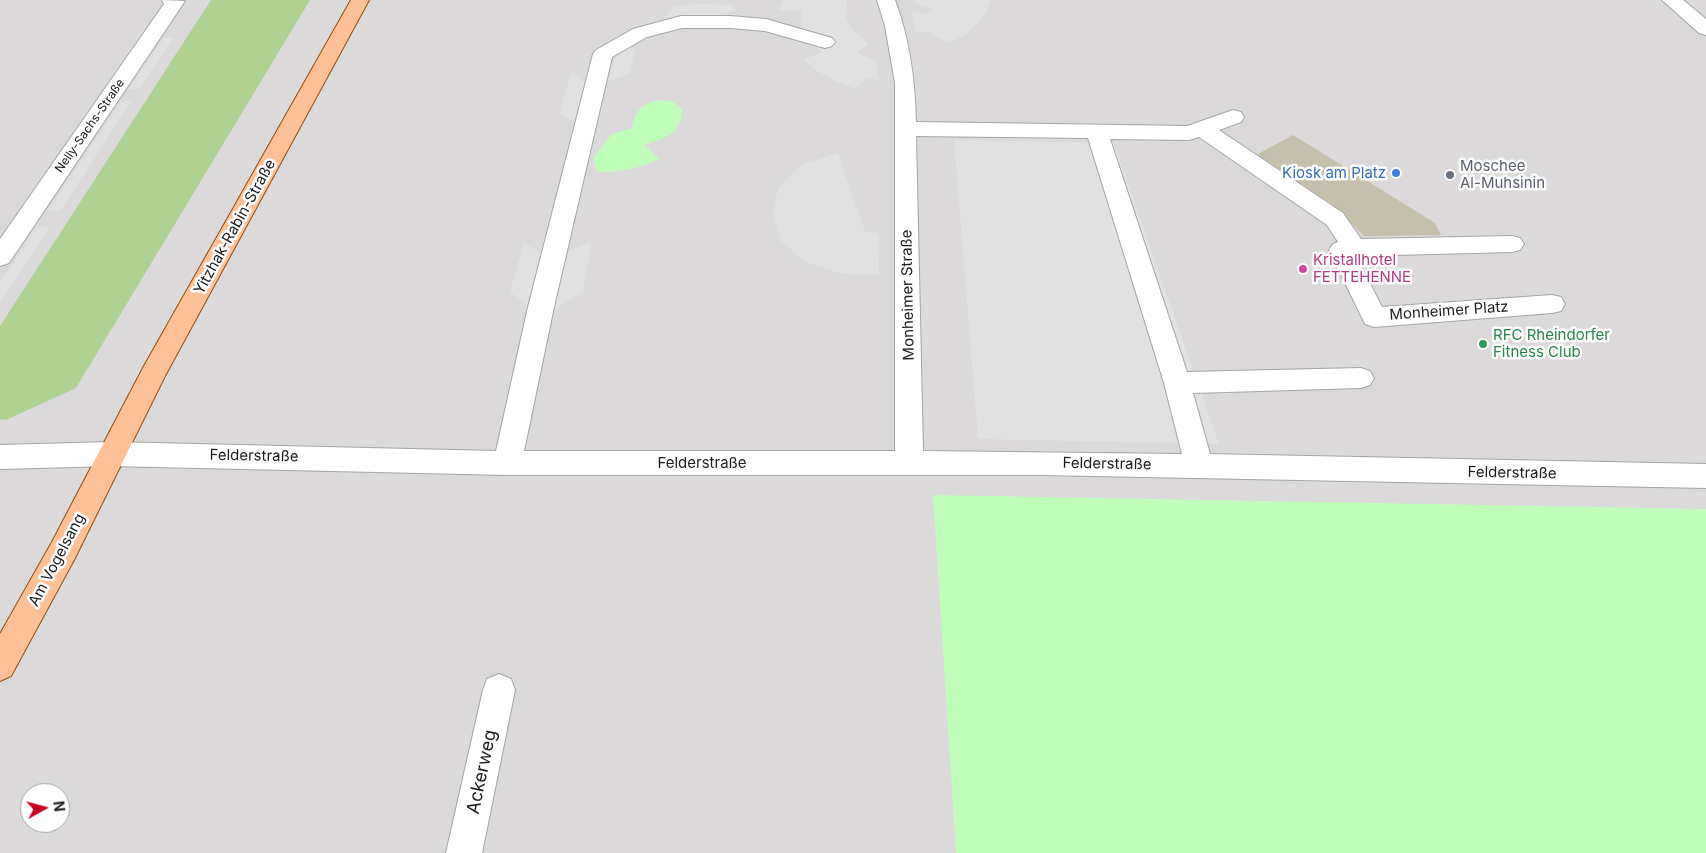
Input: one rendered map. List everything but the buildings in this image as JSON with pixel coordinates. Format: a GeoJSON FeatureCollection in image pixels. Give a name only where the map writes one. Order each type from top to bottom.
{"type":"FeatureCollection","features":[{"type":"Feature","properties":{"kind":"main road","name":"Yitzhak-Rabin-Straße"},"geometry":{"type":"LineString","coordinates":[[111,454],[153,373],[360,0]]}},
{"type":"Feature","properties":{"kind":"main road","name":"Am Vogelsang"},"geometry":{"type":"LineString","coordinates":[[0,665],[63,551],[111,454]]}},
{"type":"Feature","properties":{"kind":"street","name":"Nelly-Sachs-Straße"},"geometry":{"type":"LineString","coordinates":[[0,257],[176,0],[171,0]]}},
{"type":"Feature","properties":{"kind":"street","name":"Monheimer Straße"},"geometry":{"type":"LineString","coordinates":[[886,0],[895,26],[905,83],[910,462]]}},
{"type":"Feature","properties":{"kind":"street"},"geometry":{"type":"LineString","coordinates":[[1671,0],[1706,29]]}},
{"type":"Feature","properties":{"kind":"street"},"geometry":{"type":"LineString","coordinates":[[507,463],[541,307],[603,54],[640,33],[681,22],[730,22],[766,25],[825,42]]}},
{"type":"Feature","properties":{"kind":"street"},"geometry":{"type":"LineString","coordinates":[[905,129],[1189,133],[1233,116]]}},
{"type":"Feature","properties":{"kind":"street"},"geometry":{"type":"LineString","coordinates":[[1201,128],[1335,219],[1354,248],[1512,244]]}},
{"type":"Feature","properties":{"kind":"street"},"geometry":{"type":"LineString","coordinates":[[1097,132],[1177,383],[1199,465]]}},
{"type":"Feature","properties":{"kind":"street","name":"Monheimer Platz"},"geometry":{"type":"LineString","coordinates":[[1354,248],[1341,250],[1374,317],[1552,304]]}},
{"type":"Feature","properties":{"kind":"street"},"geometry":{"type":"LineString","coordinates":[[1177,383],[1361,378]]}},
{"type":"Feature","properties":{"kind":"street","name":"Felderstraße"},"geometry":{"type":"LineString","coordinates":[[0,457],[111,454],[239,455],[507,463],[910,462],[1199,465],[1706,476]]}},
{"type":"Feature","properties":{"kind":"street","name":"Ackerweg"},"geometry":{"type":"LineString","coordinates":[[464,853],[499,690]]}},
{"type":"Feature","properties":{"kind":"shaded area"},"geometry":{"type":"Polygon","coordinates":[[[0,0],[1706,0],[1706,853],[0,853],[0,0]]]}},
{"type":"Feature","properties":{"kind":"shaded area"},"geometry":{"type":"Polygon","coordinates":[[[783,0],[847,0],[846,19],[852,30],[869,44],[857,53],[877,61],[878,80],[868,77],[856,89],[833,80],[814,69],[804,60],[821,52],[802,29],[801,11],[779,10],[783,0]]]}},
{"type":"Feature","properties":{"kind":"shaded area"},"geometry":{"type":"Polygon","coordinates":[[[915,0],[991,0],[986,13],[978,23],[965,35],[949,43],[930,32],[916,33],[911,11],[923,14],[933,9],[912,2],[915,0]]]}},
{"type":"Feature","properties":{"kind":"shaded area"},"geometry":{"type":"Polygon","coordinates":[[[699,4],[736,5],[726,15],[693,15],[663,19],[674,6],[699,4]]]}},
{"type":"Feature","properties":{"kind":"shaded area"},"geometry":{"type":"Polygon","coordinates":[[[164,38],[174,38],[140,89],[129,89],[164,38]]]}},
{"type":"Feature","properties":{"kind":"shaded area"},"geometry":{"type":"Polygon","coordinates":[[[630,46],[635,51],[630,73],[608,82],[614,60],[630,46]]]}},
{"type":"Feature","properties":{"kind":"shaded area"},"geometry":{"type":"Polygon","coordinates":[[[572,72],[588,83],[578,124],[559,113],[572,72]]]}},
{"type":"Feature","properties":{"kind":"shaded area"},"geometry":{"type":"Polygon","coordinates":[[[132,101],[60,211],[48,211],[121,102],[132,101]]]}},
{"type":"Feature","properties":{"kind":"shaded area"},"geometry":{"type":"Polygon","coordinates":[[[1293,135],[1435,223],[1441,235],[1364,236],[1337,209],[1256,155],[1293,135]]]}},
{"type":"Feature","properties":{"kind":"shaded area"},"geometry":{"type":"Polygon","coordinates":[[[954,140],[1114,143],[1219,444],[978,439],[954,140]]]}},
{"type":"Feature","properties":{"kind":"shaded area"},"geometry":{"type":"Polygon","coordinates":[[[838,153],[865,232],[878,233],[879,275],[843,274],[805,262],[781,241],[773,214],[778,188],[802,165],[838,153]]]}},
{"type":"Feature","properties":{"kind":"shaded area"},"geometry":{"type":"Polygon","coordinates":[[[37,227],[50,227],[0,303],[0,283],[37,227]]]}},
{"type":"Feature","properties":{"kind":"shaded area"},"geometry":{"type":"Polygon","coordinates":[[[592,241],[583,292],[555,309],[566,253],[592,241]]]}},
{"type":"Feature","properties":{"kind":"shaded area"},"geometry":{"type":"Polygon","coordinates":[[[524,243],[544,255],[530,307],[510,292],[524,243]]]}},
{"type":"Feature","properties":{"kind":"green space"},"geometry":{"type":"Polygon","coordinates":[[[211,0],[310,0],[76,388],[6,420],[0,419],[0,326],[211,0]]]}},
{"type":"Feature","properties":{"kind":"green space"},"geometry":{"type":"Polygon","coordinates":[[[658,100],[672,101],[682,109],[679,125],[676,130],[666,137],[645,145],[659,159],[629,169],[597,172],[593,158],[612,134],[632,128],[637,112],[643,106],[658,100]]]}},
{"type":"Feature","properties":{"kind":"green space"},"geometry":{"type":"Polygon","coordinates":[[[933,495],[1706,509],[1706,853],[956,853],[933,495]]]}},
{"type":"Feature","properties":{"kind":"place","name":"Kiosk am Platz"},"geometry":{"type":"Point","coordinates":[1396,173]}},
{"type":"Feature","properties":{"kind":"place","name":"Moschee Al-Muhsinin"},"geometry":{"type":"Point","coordinates":[1450,175]}},
{"type":"Feature","properties":{"kind":"place","name":"Kristallhotel FETTEHENNE"},"geometry":{"type":"Point","coordinates":[1303,269]}},
{"type":"Feature","properties":{"kind":"place","name":"RFC Rheindorfer Fitness Club"},"geometry":{"type":"Point","coordinates":[1483,344]}}]}
